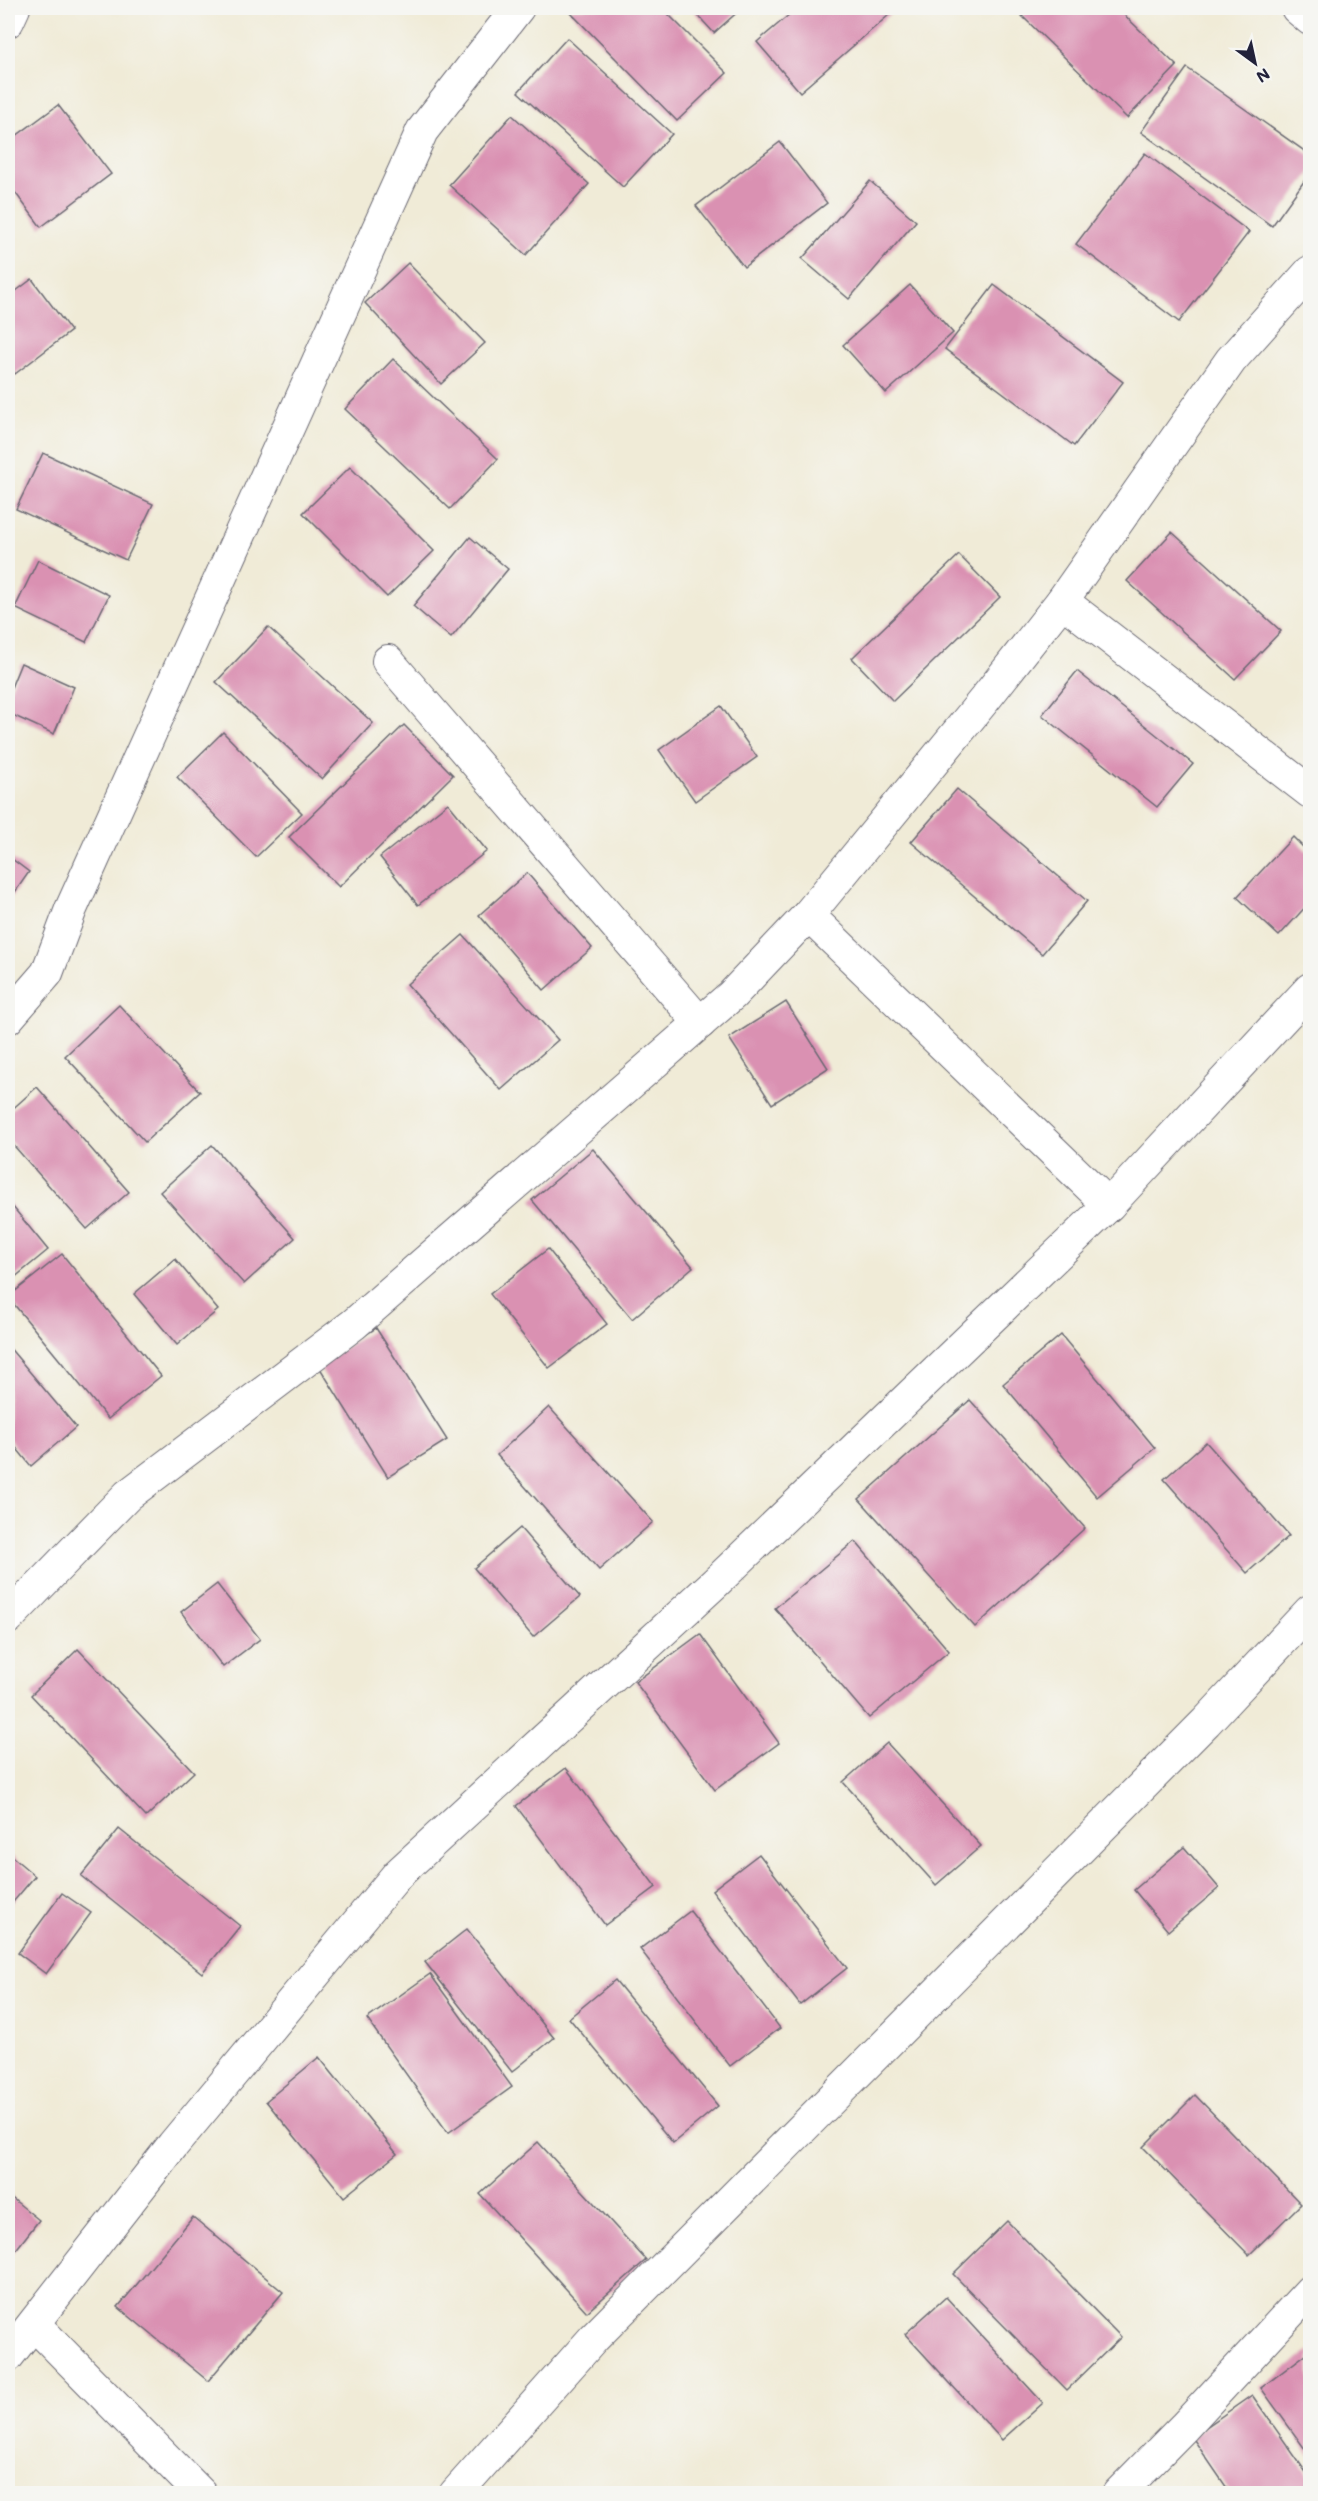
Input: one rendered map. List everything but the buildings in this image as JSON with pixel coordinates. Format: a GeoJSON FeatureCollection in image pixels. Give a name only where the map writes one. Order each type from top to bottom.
{"type":"FeatureCollection","features":[{"type":"Feature","properties":{"kind":"street"},"geometry":{"type":"LineString","coordinates":[[8,21],[14,8]]}},
{"type":"Feature","properties":{"kind":"street"},"geometry":{"type":"LineString","coordinates":[[8,1018],[47,973],[70,909],[422,131],[518,8]]}},
{"type":"Feature","properties":{"kind":"street"},"geometry":{"type":"LineString","coordinates":[[1297,8],[1311,19]]}},
{"type":"Feature","properties":{"kind":"street"},"geometry":{"type":"LineString","coordinates":[[8,1618],[128,1496],[354,1324],[732,995],[808,915],[1062,601],[1231,360],[1311,272]]}},
{"type":"Feature","properties":{"kind":"street"},"geometry":{"type":"LineString","coordinates":[[1062,601],[1311,792]]}},
{"type":"Feature","properties":{"kind":"street"},"geometry":{"type":"LineString","coordinates":[[388,661],[700,1023]]}},
{"type":"Feature","properties":{"kind":"street"},"geometry":{"type":"LineString","coordinates":[[808,915],[1109,1205]]}},
{"type":"Feature","properties":{"kind":"street"},"geometry":{"type":"LineString","coordinates":[[8,2356],[173,2145],[398,1874],[716,1583],[1109,1205],[1311,989]]}},
{"type":"Feature","properties":{"kind":"street"},"geometry":{"type":"LineString","coordinates":[[456,2493],[594,2338],[1190,1739],[1311,1611]]}},
{"type":"Feature","properties":{"kind":"street"},"geometry":{"type":"LineString","coordinates":[[1118,2493],[1184,2427],[1311,2291]]}},
{"type":"Feature","properties":{"kind":"street"},"geometry":{"type":"LineString","coordinates":[[34,2324],[201,2493]]}}]}
